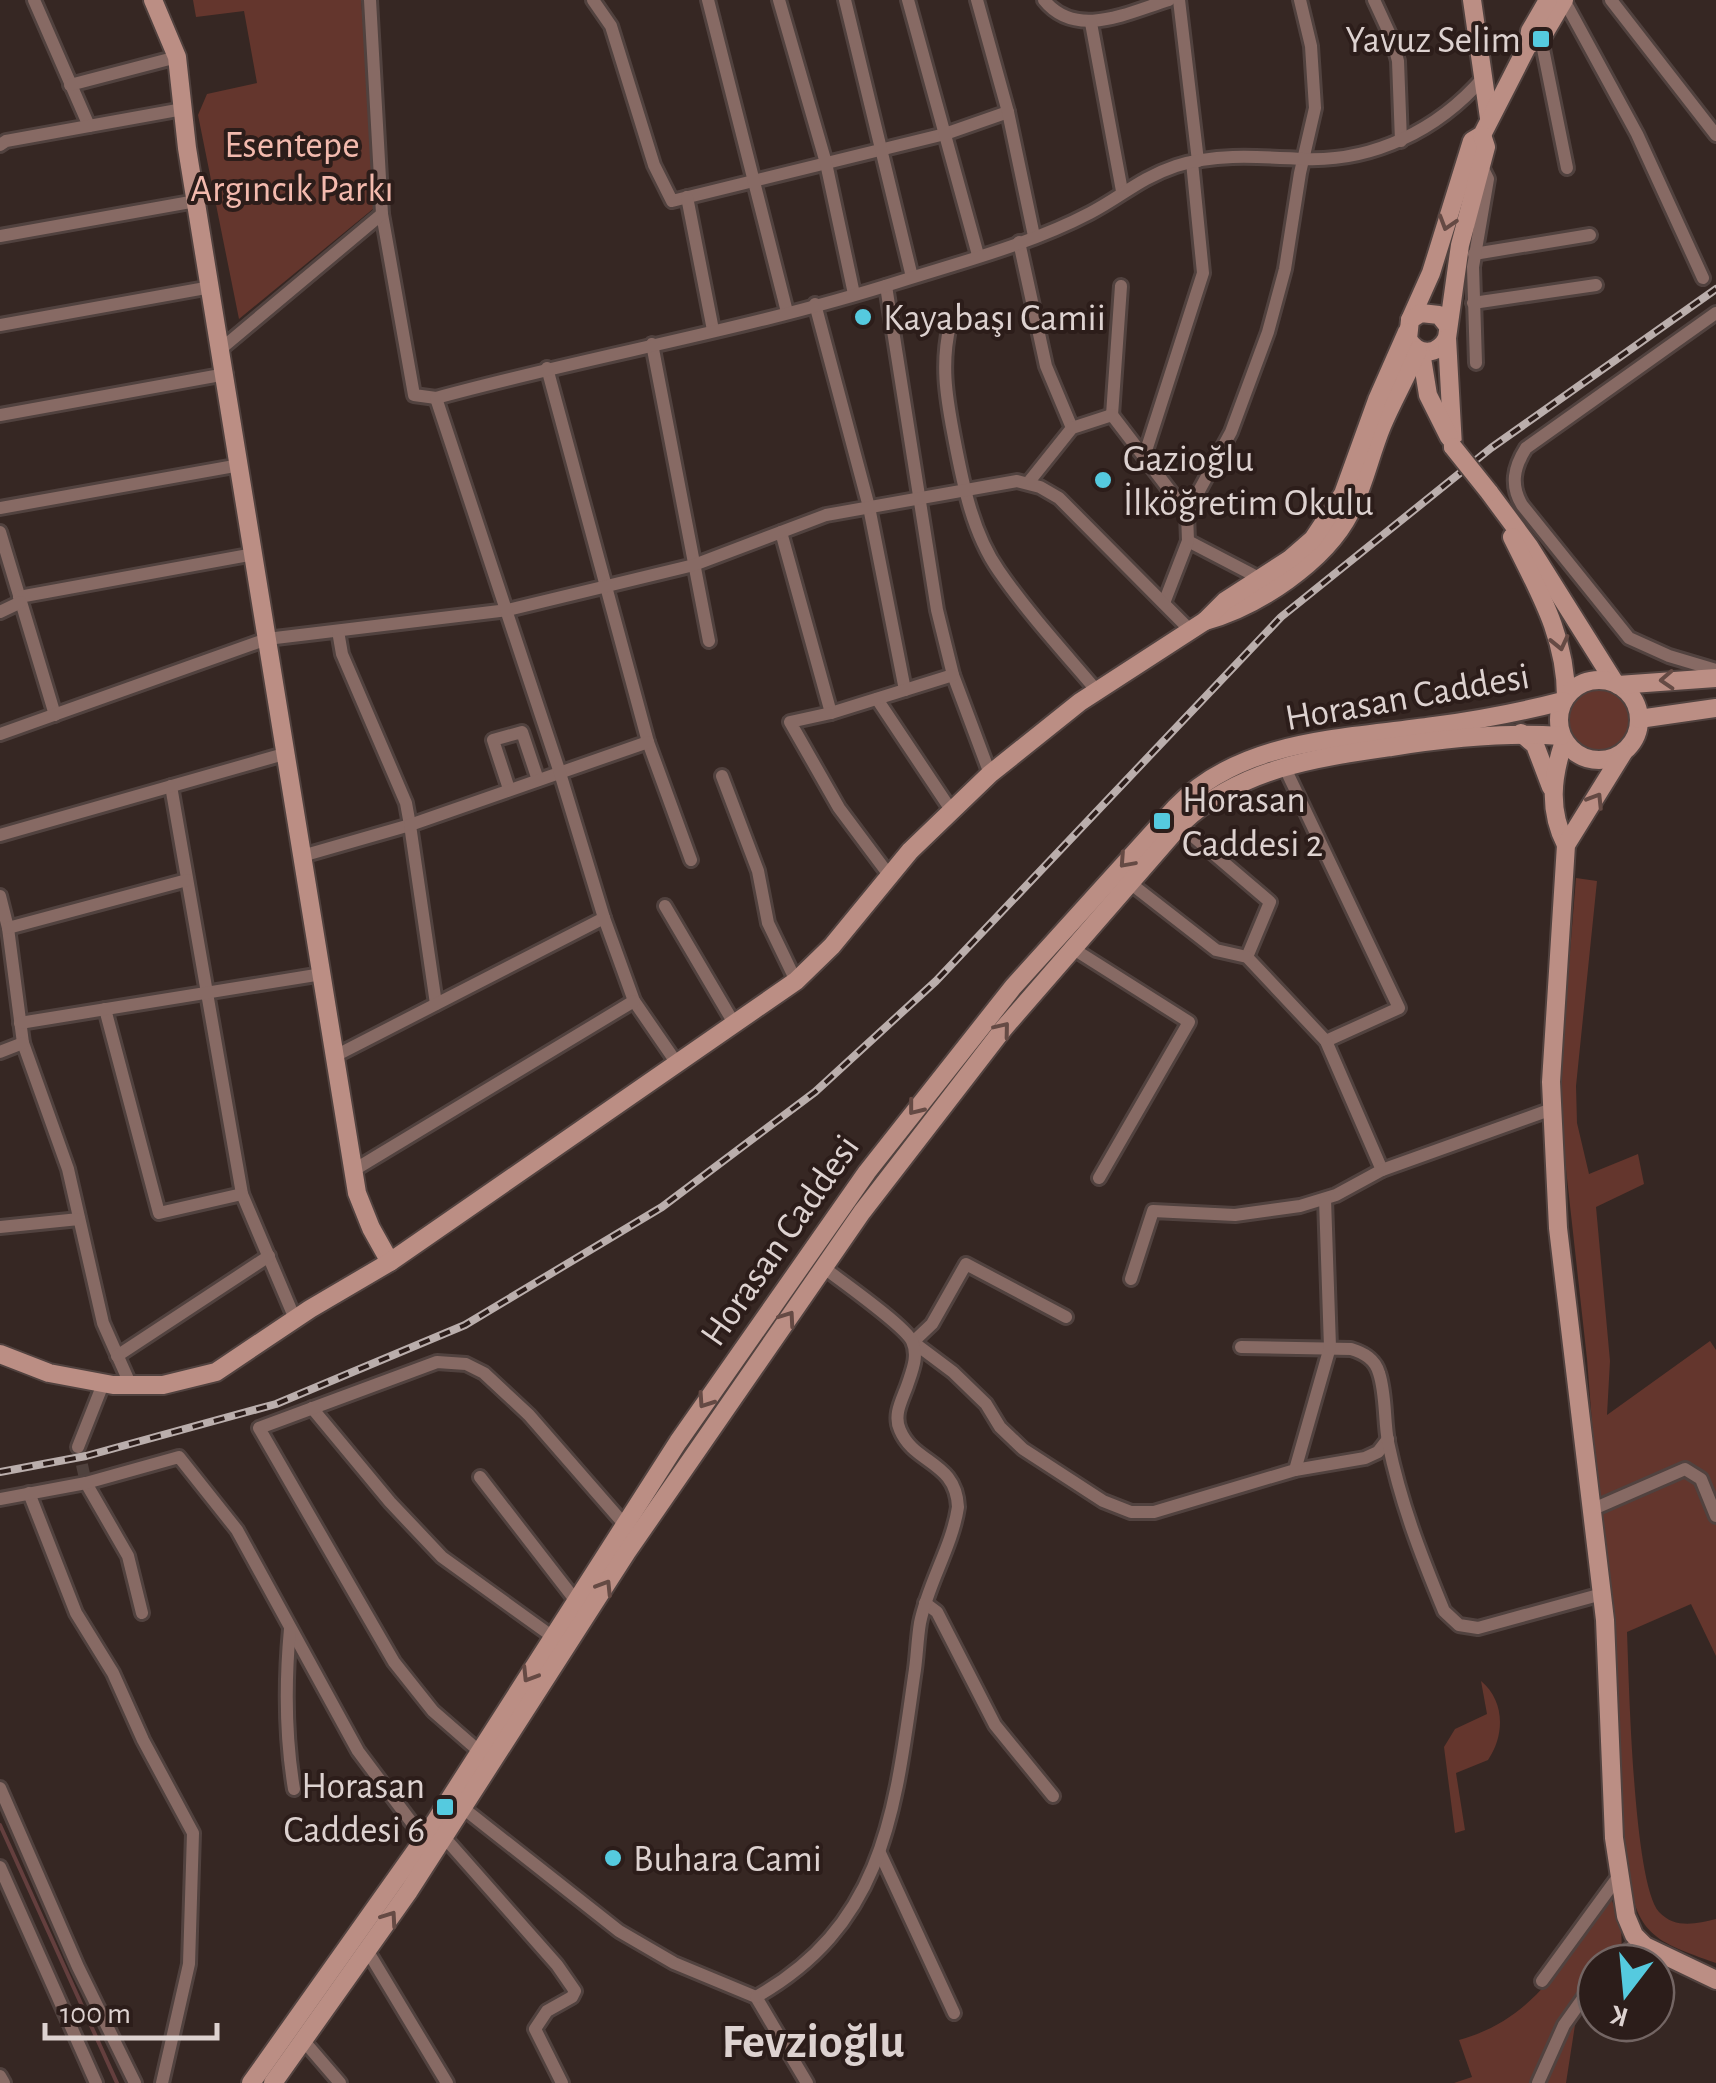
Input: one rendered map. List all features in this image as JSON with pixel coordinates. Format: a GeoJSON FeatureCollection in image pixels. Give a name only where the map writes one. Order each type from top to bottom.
{"type":"FeatureCollection","features":[{"type":"Feature","properties":{"kind":"street"},"geometry":{"type":"LineString","coordinates":[[34,0],[89,126]]}},
{"type":"Feature","properties":{"kind":"street"},"geometry":{"type":"LineString","coordinates":[[153,0],[177,57],[182,110],[284,754],[354,1170],[364,1211],[390,1262]]}},
{"type":"Feature","properties":{"kind":"street"},"geometry":{"type":"LineString","coordinates":[[370,0],[382,214],[414,395],[436,398],[912,278],[1034,236],[1092,212],[1156,174],[1195,162],[1362,153],[1401,140],[1447,114],[1483,78]]}},
{"type":"Feature","properties":{"kind":"street"},"geometry":{"type":"LineString","coordinates":[[594,0],[615,37],[654,164],[672,201],[945,134],[1008,112]]}},
{"type":"Feature","properties":{"kind":"street"},"geometry":{"type":"LineString","coordinates":[[708,0],[787,312]]}},
{"type":"Feature","properties":{"kind":"street"},"geometry":{"type":"LineString","coordinates":[[779,0],[826,163],[854,294]]}},
{"type":"Feature","properties":{"kind":"street"},"geometry":{"type":"LineString","coordinates":[[844,0],[912,278]]}},
{"type":"Feature","properties":{"kind":"street"},"geometry":{"type":"LineString","coordinates":[[908,0],[978,255]]}},
{"type":"Feature","properties":{"kind":"street"},"geometry":{"type":"LineString","coordinates":[[977,0],[1008,112],[1034,236]]}},
{"type":"Feature","properties":{"kind":"street"},"geometry":{"type":"LineString","coordinates":[[1044,0],[1062,16],[1091,23],[1169,0]]}},
{"type":"Feature","properties":{"kind":"street"},"geometry":{"type":"LineString","coordinates":[[1144,457],[1203,273],[1179,0]]}},
{"type":"Feature","properties":{"kind":"street"},"geometry":{"type":"LineString","coordinates":[[1164,603],[1188,541],[1187,514],[1231,432],[1268,332],[1285,268],[1316,95],[1311,46],[1300,0]]}},
{"type":"Feature","properties":{"kind":"street"},"geometry":{"type":"LineString","coordinates":[[1374,0],[1398,60],[1401,140]]}},
{"type":"Feature","properties":{"kind":"street"},"geometry":{"type":"LineString","coordinates":[[1454,446],[1447,332],[1460,245],[1486,147],[1483,78],[1472,0]]}},
{"type":"Feature","properties":{"kind":"street"},"geometry":{"type":"LineString","coordinates":[[1548,0],[1530,30],[1567,168]]}},
{"type":"Feature","properties":{"kind":"street"},"geometry":{"type":"LineString","coordinates":[[0,1354],[49,1373],[103,1384],[176,1383],[216,1372],[390,1262],[796,980],[832,946],[889,875],[950,810],[990,774],[1097,691],[1198,626],[1225,601],[1306,546],[1332,516],[1348,481],[1377,400],[1432,273],[1472,142],[1486,127],[1564,0],[1638,134],[1703,278]]}},
{"type":"Feature","properties":{"kind":"street"},"geometry":{"type":"LineString","coordinates":[[1611,0],[1716,135]]}},
{"type":"Feature","properties":{"kind":"street"},"geometry":{"type":"LineString","coordinates":[[1091,23],[1122,191]]}},
{"type":"Feature","properties":{"kind":"street"},"geometry":{"type":"LineString","coordinates":[[70,84],[177,57]]}},
{"type":"Feature","properties":{"kind":"street"},"geometry":{"type":"LineString","coordinates":[[0,145],[182,110]]}},
{"type":"Feature","properties":{"kind":"street"},"geometry":{"type":"LineString","coordinates":[[1476,362],[1474,254],[1488,179],[1481,165]]}},
{"type":"Feature","properties":{"kind":"street"},"geometry":{"type":"LineString","coordinates":[[687,197],[714,330]]}},
{"type":"Feature","properties":{"kind":"street"},"geometry":{"type":"LineString","coordinates":[[0,236],[196,200]]}},
{"type":"Feature","properties":{"kind":"street"},"geometry":{"type":"LineString","coordinates":[[222,348],[382,214]]}},
{"type":"Feature","properties":{"kind":"street"},"geometry":{"type":"LineString","coordinates":[[1474,254],[1590,235]]}},
{"type":"Feature","properties":{"kind":"street"},"geometry":{"type":"LineString","coordinates":[[1019,242],[1046,366],[1072,428]]}},
{"type":"Feature","properties":{"kind":"street"},"geometry":{"type":"LineString","coordinates":[[1474,303],[1596,285]]}},
{"type":"Feature","properties":{"kind":"street"},"geometry":{"type":"LineString","coordinates":[[886,286],[937,610],[953,675],[990,774]]}},
{"type":"Feature","properties":{"kind":"street"},"geometry":{"type":"LineString","coordinates":[[1121,286],[1112,415],[1187,514]]}},
{"type":"Feature","properties":{"kind":"street"},"geometry":{"type":"LineString","coordinates":[[0,325],[211,288]]}},
{"type":"Feature","properties":{"kind":"street"},"geometry":{"type":"LineString","coordinates":[[815,304],[869,507],[905,690]]}},
{"type":"Feature","properties":{"kind":"street"},"geometry":{"type":"LineString","coordinates":[[1409,326],[1427,312],[1439,315],[1447,332]]}},
{"type":"Feature","properties":{"kind":"street"},"geometry":{"type":"LineString","coordinates":[[1716,313],[1526,448],[1514,481],[1522,505],[1629,638],[1654,651],[1716,670]]}},
{"type":"Feature","properties":{"kind":"street"},"geometry":{"type":"LineString","coordinates":[[950,325],[944,353],[944,383],[964,490],[979,532],[998,570],[1097,691]]}},
{"type":"Feature","properties":{"kind":"street"},"geometry":{"type":"LineString","coordinates":[[1409,326],[1411,344],[1420,351],[1434,352],[1447,332]]}},
{"type":"Feature","properties":{"kind":"street"},"geometry":{"type":"LineString","coordinates":[[652,344],[710,641]]}},
{"type":"Feature","properties":{"kind":"street"},"geometry":{"type":"LineString","coordinates":[[1198,626],[1230,614],[1286,579],[1330,543],[1353,508],[1381,429],[1420,351]]}},
{"type":"Feature","properties":{"kind":"street"},"geometry":{"type":"LineString","coordinates":[[1420,351],[1434,405],[1454,446],[1530,546],[1616,684],[1634,700],[1639,720],[1634,740],[1566,845]]}},
{"type":"Feature","properties":{"kind":"street"},"geometry":{"type":"LineString","coordinates":[[546,368],[648,742],[690,860]]}},
{"type":"Feature","properties":{"kind":"street"},"geometry":{"type":"LineString","coordinates":[[0,415],[226,374]]}},
{"type":"Feature","properties":{"kind":"street"},"geometry":{"type":"LineString","coordinates":[[436,398],[604,918],[634,1001],[676,1062]]}},
{"type":"Feature","properties":{"kind":"street"},"geometry":{"type":"LineString","coordinates":[[1395,399],[1414,398],[1434,405]]}},
{"type":"Feature","properties":{"kind":"street"},"geometry":{"type":"LineString","coordinates":[[1028,483],[1072,428],[1112,415]]}},
{"type":"Feature","properties":{"kind":"street"},"geometry":{"type":"LineString","coordinates":[[0,508],[240,465]]}},
{"type":"Feature","properties":{"kind":"street"},"geometry":{"type":"LineString","coordinates":[[0,734],[267,639],[506,610],[694,565],[826,515],[1017,481],[1059,498],[1164,603],[1198,626]]}},
{"type":"Feature","properties":{"kind":"street"},"geometry":{"type":"LineString","coordinates":[[1489,492],[1554,620],[1562,651],[1564,699],[1558,717],[1563,738],[1575,754],[1591,760],[1608,760],[1623,753]]}},
{"type":"Feature","properties":{"kind":"street"},"geometry":{"type":"LineString","coordinates":[[0,532],[55,714]]}},
{"type":"Feature","properties":{"kind":"street"},"geometry":{"type":"LineString","coordinates":[[781,532],[831,713]]}},
{"type":"Feature","properties":{"kind":"street"},"geometry":{"type":"LineString","coordinates":[[1188,541],[1261,579]]}},
{"type":"Feature","properties":{"kind":"street"},"geometry":{"type":"LineString","coordinates":[[0,612],[20,599],[254,554]]}},
{"type":"Feature","properties":{"kind":"street"},"geometry":{"type":"LineString","coordinates":[[338,631],[342,654],[406,803],[436,1004]]}},
{"type":"Feature","properties":{"kind":"street"},"geometry":{"type":"LineString","coordinates":[[889,875],[838,808],[790,722],[953,675]]}},
{"type":"Feature","properties":{"kind":"street"},"geometry":{"type":"LineString","coordinates":[[1564,699],[1574,688],[1590,681],[1616,684],[1716,678]]}},
{"type":"Feature","properties":{"kind":"street"},"geometry":{"type":"LineString","coordinates":[[877,699],[950,810]]}},
{"type":"Feature","properties":{"kind":"street","name":"Horasan Caddesi"},"geometry":{"type":"LineString","coordinates":[[252,2083],[424,1838],[740,1349],[908,1116],[1013,987],[1185,796],[1218,774],[1296,745],[1435,726],[1564,699]]}},
{"type":"Feature","properties":{"kind":"street"},"geometry":{"type":"LineString","coordinates":[[1639,720],[1716,708]]}},
{"type":"Feature","properties":{"kind":"street"},"geometry":{"type":"LineString","coordinates":[[509,790],[493,740],[522,732],[538,780]]}},
{"type":"Feature","properties":{"kind":"street"},"geometry":{"type":"LineString","coordinates":[[1520,733],[1535,745],[1566,845],[1551,1082],[1558,1228],[1602,1594],[1618,1877],[1628,1923],[1639,1941],[1716,1980]]}},
{"type":"Feature","properties":{"kind":"street","name":"Horasan Caddesi"},"geometry":{"type":"LineString","coordinates":[[273,2083],[464,1808],[626,1552],[823,1267],[967,1074],[1180,826],[1222,792],[1284,766],[1351,751],[1520,733],[1563,738]]}},
{"type":"Feature","properties":{"kind":"street"},"geometry":{"type":"LineString","coordinates":[[1552,793],[1563,738]]}},
{"type":"Feature","properties":{"kind":"street"},"geometry":{"type":"LineString","coordinates":[[302,856],[410,826],[648,742]]}},
{"type":"Feature","properties":{"kind":"street"},"geometry":{"type":"LineString","coordinates":[[0,835],[284,754]]}},
{"type":"Feature","properties":{"kind":"street"},"geometry":{"type":"LineString","coordinates":[[1284,766],[1398,1008],[1326,1041]]}},
{"type":"Feature","properties":{"kind":"street"},"geometry":{"type":"LineString","coordinates":[[722,776],[758,871],[768,923],[796,980]]}},
{"type":"Feature","properties":{"kind":"street"},"geometry":{"type":"LineString","coordinates":[[171,786],[242,1194],[295,1319]]}},
{"type":"Feature","properties":{"kind":"street"},"geometry":{"type":"LineString","coordinates":[[1180,826],[1270,902],[1247,957]]}},
{"type":"Feature","properties":{"kind":"street"},"geometry":{"type":"LineString","coordinates":[[8,928],[187,880]]}},
{"type":"Feature","properties":{"kind":"street"},"geometry":{"type":"LineString","coordinates":[[1130,883],[1216,950],[1247,957],[1326,1041],[1382,1170]]}},
{"type":"Feature","properties":{"kind":"street"},"geometry":{"type":"LineString","coordinates":[[0,896],[8,928],[22,1043],[68,1169],[103,1323],[131,1386]]}},
{"type":"Feature","properties":{"kind":"street"},"geometry":{"type":"LineString","coordinates":[[665,906],[735,1025]]}},
{"type":"Feature","properties":{"kind":"street"},"geometry":{"type":"LineString","coordinates":[[336,1056],[604,918]]}},
{"type":"Feature","properties":{"kind":"street"},"geometry":{"type":"LineString","coordinates":[[1072,948],[1189,1022],[1098,1178]]}},
{"type":"Feature","properties":{"kind":"street"},"geometry":{"type":"LineString","coordinates":[[20,1022],[322,974]]}},
{"type":"Feature","properties":{"kind":"street"},"geometry":{"type":"LineString","coordinates":[[354,1170],[634,1001]]}},
{"type":"Feature","properties":{"kind":"street"},"geometry":{"type":"LineString","coordinates":[[105,1009],[159,1213],[242,1194]]}},
{"type":"Feature","properties":{"kind":"street"},"geometry":{"type":"LineString","coordinates":[[0,1052],[22,1043]]}},
{"type":"Feature","properties":{"kind":"street"},"geometry":{"type":"LineString","coordinates":[[1131,1279],[1154,1212],[1235,1216],[1300,1206],[1325,1199],[1382,1170],[1552,1108]]}},
{"type":"Feature","properties":{"kind":"street"},"geometry":{"type":"LineString","coordinates":[[1294,1470],[1330,1347],[1325,1199]]}},
{"type":"Feature","properties":{"kind":"street"},"geometry":{"type":"LineString","coordinates":[[0,1226],[79,1219]]}},
{"type":"Feature","properties":{"kind":"street"},"geometry":{"type":"LineString","coordinates":[[117,1356],[268,1256]]}},
{"type":"Feature","properties":{"kind":"street"},"geometry":{"type":"LineString","coordinates":[[912,1342],[932,1324],[966,1264],[1066,1317]]}},
{"type":"Feature","properties":{"kind":"street"},"geometry":{"type":"LineString","coordinates":[[756,1998],[791,1975],[831,1937],[862,1894],[880,1853],[899,1770],[925,1603],[958,1507],[956,1490],[948,1475],[906,1440],[898,1424],[897,1413],[914,1364],[910,1336],[823,1267]]}},
{"type":"Feature","properties":{"kind":"street"},"geometry":{"type":"LineString","coordinates":[[912,1342],[964,1382],[1023,1449],[1121,1509],[1154,1512],[1294,1470],[1372,1456],[1388,1439]]}},
{"type":"Feature","properties":{"kind":"street"},"geometry":{"type":"LineString","coordinates":[[1242,1347],[1330,1347],[1358,1351],[1375,1364],[1407,1521],[1444,1611],[1454,1623],[1478,1628],[1602,1594]]}},
{"type":"Feature","properties":{"kind":"street"},"geometry":{"type":"LineString","coordinates":[[480,1752],[432,1710],[394,1662],[258,1428],[437,1362],[466,1364],[484,1373],[529,1415],[624,1524]]}},
{"type":"Feature","properties":{"kind":"street"},"geometry":{"type":"LineString","coordinates":[[78,1447],[103,1384]]}},
{"type":"Feature","properties":{"kind":"street"},"geometry":{"type":"LineString","coordinates":[[312,1408],[390,1502],[442,1557],[553,1637]]}},
{"type":"Feature","properties":{"kind":"street"},"geometry":{"type":"LineString","coordinates":[[0,1498],[86,1484],[179,1457],[237,1530],[358,1751],[424,1838]]}},
{"type":"Feature","properties":{"kind":"street"},"geometry":{"type":"LineString","coordinates":[[1591,1510],[1685,1469],[1701,1479],[1716,1516]]}},
{"type":"Feature","properties":{"kind":"street"},"geometry":{"type":"LineString","coordinates":[[480,1477],[576,1601]]}},
{"type":"Feature","properties":{"kind":"street"},"geometry":{"type":"LineString","coordinates":[[86,1484],[128,1556],[142,1613]]}},
{"type":"Feature","properties":{"kind":"street"},"geometry":{"type":"LineString","coordinates":[[29,1493],[76,1613],[113,1673],[143,1740],[194,1833],[188,1964],[162,2083]]}},
{"type":"Feature","properties":{"kind":"street"},"geometry":{"type":"LineString","coordinates":[[925,1603],[937,1612],[996,1725],[1053,1796]]}},
{"type":"Feature","properties":{"kind":"street"},"geometry":{"type":"LineString","coordinates":[[290,1626],[285,1683],[287,1750],[294,1789]]}},
{"type":"Feature","properties":{"kind":"street"},"geometry":{"type":"LineString","coordinates":[[0,1788],[78,1967],[135,2083]]}},
{"type":"Feature","properties":{"kind":"street"},"geometry":{"type":"LineString","coordinates":[[464,1808],[619,1931],[674,1963],[756,1998],[807,2083]]}},
{"type":"Feature","properties":{"kind":"street"},"geometry":{"type":"LineString","coordinates":[[444,1837],[557,1964],[575,1991],[572,1998],[547,2011],[536,2028],[562,2083]]}},
{"type":"Feature","properties":{"kind":"street"},"geometry":{"type":"LineString","coordinates":[[880,1853],[954,2013]]}},
{"type":"Feature","properties":{"kind":"street"},"geometry":{"type":"LineString","coordinates":[[0,1867],[5,1894],[96,2083]]}},
{"type":"Feature","properties":{"kind":"street"},"geometry":{"type":"LineString","coordinates":[[1542,1980],[1618,1877]]}},
{"type":"Feature","properties":{"kind":"street"},"geometry":{"type":"LineString","coordinates":[[367,1950],[447,2083]]}},
{"type":"Feature","properties":{"kind":"street"},"geometry":{"type":"LineString","coordinates":[[1538,2083],[1564,2025],[1576,2008]]}},
{"type":"Feature","properties":{"kind":"street"},"geometry":{"type":"LineString","coordinates":[[303,2040],[340,2083]]}},
{"type":"Feature","properties":{"kind":"street"},"geometry":{"type":"LineString","coordinates":[[0,2076],[4,2083]]}},
{"type":"Feature","properties":{"kind":"green space","name":"Esentepe Argıncık Parkı"},"geometry":{"type":"Polygon","coordinates":[[[193,0],[361,0],[379,204],[239,319],[198,115],[207,94],[257,83],[244,11],[196,17],[193,0]]]}},
{"type":"Feature","properties":{"kind":"green space"},"geometry":{"type":"Polygon","coordinates":[[[1599,687],[1622,697],[1632,720],[1622,743],[1599,753],[1576,743],[1566,720],[1576,697],[1599,687]]]}},
{"type":"Feature","properties":{"kind":"green space"},"geometry":{"type":"Polygon","coordinates":[[[1576,878],[1597,881],[1576,1086],[1577,1123],[1589,1174],[1638,1154],[1644,1184],[1596,1207],[1610,1361],[1607,1415],[1710,1341],[1716,1350],[1716,1656],[1691,1604],[1627,1632],[1634,1779],[1650,1893],[1659,1912],[1672,1921],[1716,1919],[1716,1963],[1677,1948],[1676,1943],[1667,1943],[1652,1932],[1636,1908],[1627,1867],[1587,1359],[1562,1133],[1561,1063],[1576,878]]]}},
{"type":"Feature","properties":{"kind":"green space"},"geometry":{"type":"Polygon","coordinates":[[[1481,1681],[1495,1698],[1500,1729],[1488,1760],[1456,1773],[1465,1830],[1455,1833],[1444,1747],[1455,1729],[1487,1714],[1481,1681]]]}},
{"type":"Feature","properties":{"kind":"green space"},"geometry":{"type":"Polygon","coordinates":[[[1609,1894],[1621,1922],[1622,1943],[1577,1943],[1609,1894]]]}},
{"type":"Feature","properties":{"kind":"green space"},"geometry":{"type":"Polygon","coordinates":[[[1576,1944],[1576,2023],[1566,2083],[1454,2083],[1472,2077],[1459,2040],[1509,2017],[1548,1983],[1576,1944]]]}},
{"type":"Feature","properties":{"kind":"waterway"},"geometry":{"type":"LineString","coordinates":[[0,1825],[117,2083]]}},
{"type":"Feature","properties":{"kind":"tunnel"},"geometry":{"type":"LineString","coordinates":[[78,1447],[86,1483]]}},
{"type":"Feature","properties":{"kind":"railway"},"geometry":{"type":"LineString","coordinates":[[0,1472],[86,1456],[276,1404],[465,1325],[662,1207],[815,1092],[936,981],[1281,617],[1491,448],[1716,289]]}},
{"type":"Feature","properties":{"kind":"place","name":"Yavuz Selim"},"geometry":{"type":"Point","coordinates":[1541,39]}},
{"type":"Feature","properties":{"kind":"place","name":"Kayabaşı Camii"},"geometry":{"type":"Point","coordinates":[863,317]}},
{"type":"Feature","properties":{"kind":"place","name":"Gazioğlu İlköğretim Okulu"},"geometry":{"type":"Point","coordinates":[1103,480]}},
{"type":"Feature","properties":{"kind":"place","name":"Horasan Caddesi 2"},"geometry":{"type":"Point","coordinates":[1162,821]}},
{"type":"Feature","properties":{"kind":"place","name":"Horasan Caddesi 6"},"geometry":{"type":"Point","coordinates":[445,1807]}},
{"type":"Feature","properties":{"kind":"place","name":"Buhara Cami"},"geometry":{"type":"Point","coordinates":[613,1858]}},
{"type":"Feature","properties":{"kind":"district","name":"Fevzioğlu"},"geometry":{"type":"Point","coordinates":[813,2040]}}]}
